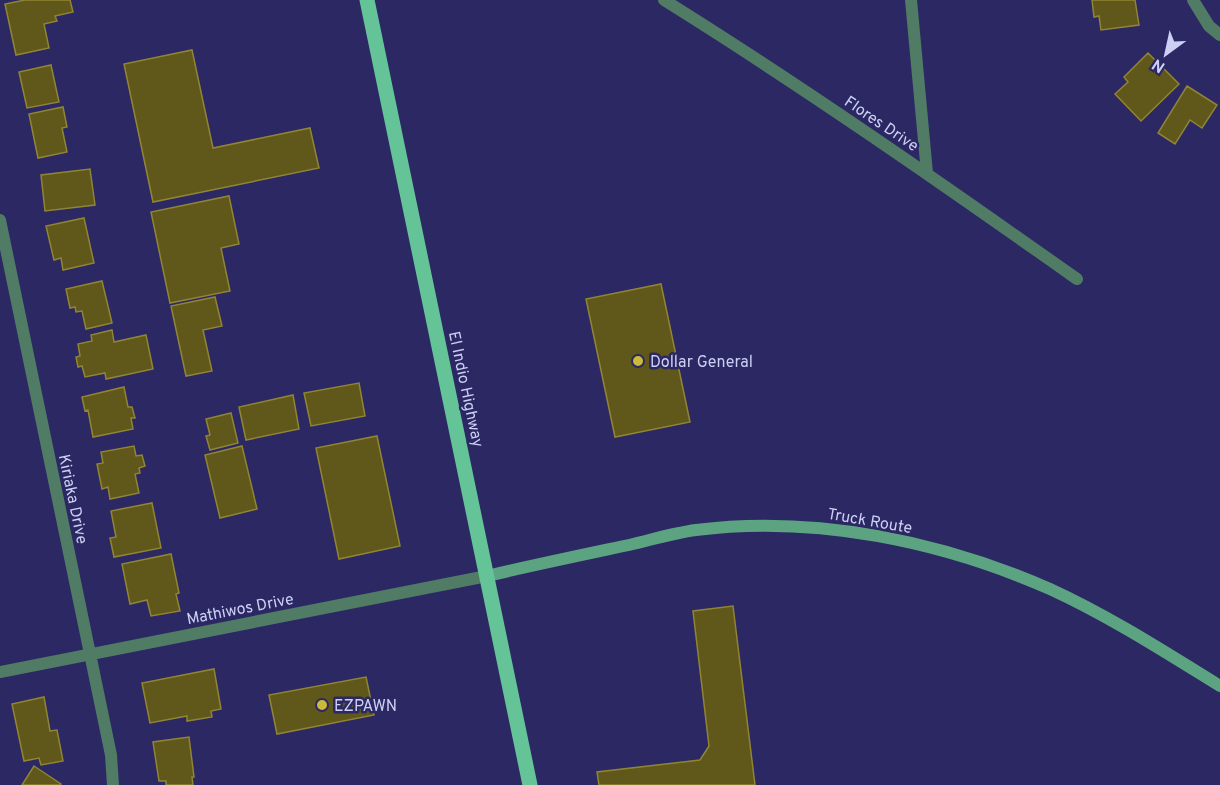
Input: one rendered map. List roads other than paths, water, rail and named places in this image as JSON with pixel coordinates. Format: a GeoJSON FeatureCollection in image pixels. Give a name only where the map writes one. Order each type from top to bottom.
{"type":"FeatureCollection","features":[{"type":"Feature","properties":{"kind":"main road","name":"El Indio Highway"},"geometry":{"type":"LineString","coordinates":[[367,0],[530,785]]}},
{"type":"Feature","properties":{"kind":"street","name":"Flores Drive"},"geometry":{"type":"LineString","coordinates":[[664,0],[761,60],[1077,279]]}},
{"type":"Feature","properties":{"kind":"street"},"geometry":{"type":"LineString","coordinates":[[910,0],[927,173]]}},
{"type":"Feature","properties":{"kind":"street"},"geometry":{"type":"LineString","coordinates":[[1193,0],[1209,26],[1220,35]]}},
{"type":"Feature","properties":{"kind":"street","name":"Kiriaka Drive"},"geometry":{"type":"LineString","coordinates":[[0,220],[111,755],[113,785]]}},
{"type":"Feature","properties":{"kind":"street","name":"Truck Route"},"geometry":{"type":"LineString","coordinates":[[487,576],[695,530],[761,527],[825,528],[922,547],[986,564],[1049,589],[1102,615],[1220,686]]}},
{"type":"Feature","properties":{"kind":"street","name":"Mathiwos Drive"},"geometry":{"type":"LineString","coordinates":[[0,672],[487,576]]}},
{"type":"Feature","properties":{"kind":"place","name":"Dollar General"},"geometry":{"type":"Point","coordinates":[638,361]}},
{"type":"Feature","properties":{"kind":"place","name":"EZPAWN"},"geometry":{"type":"Point","coordinates":[322,705]}}]}
